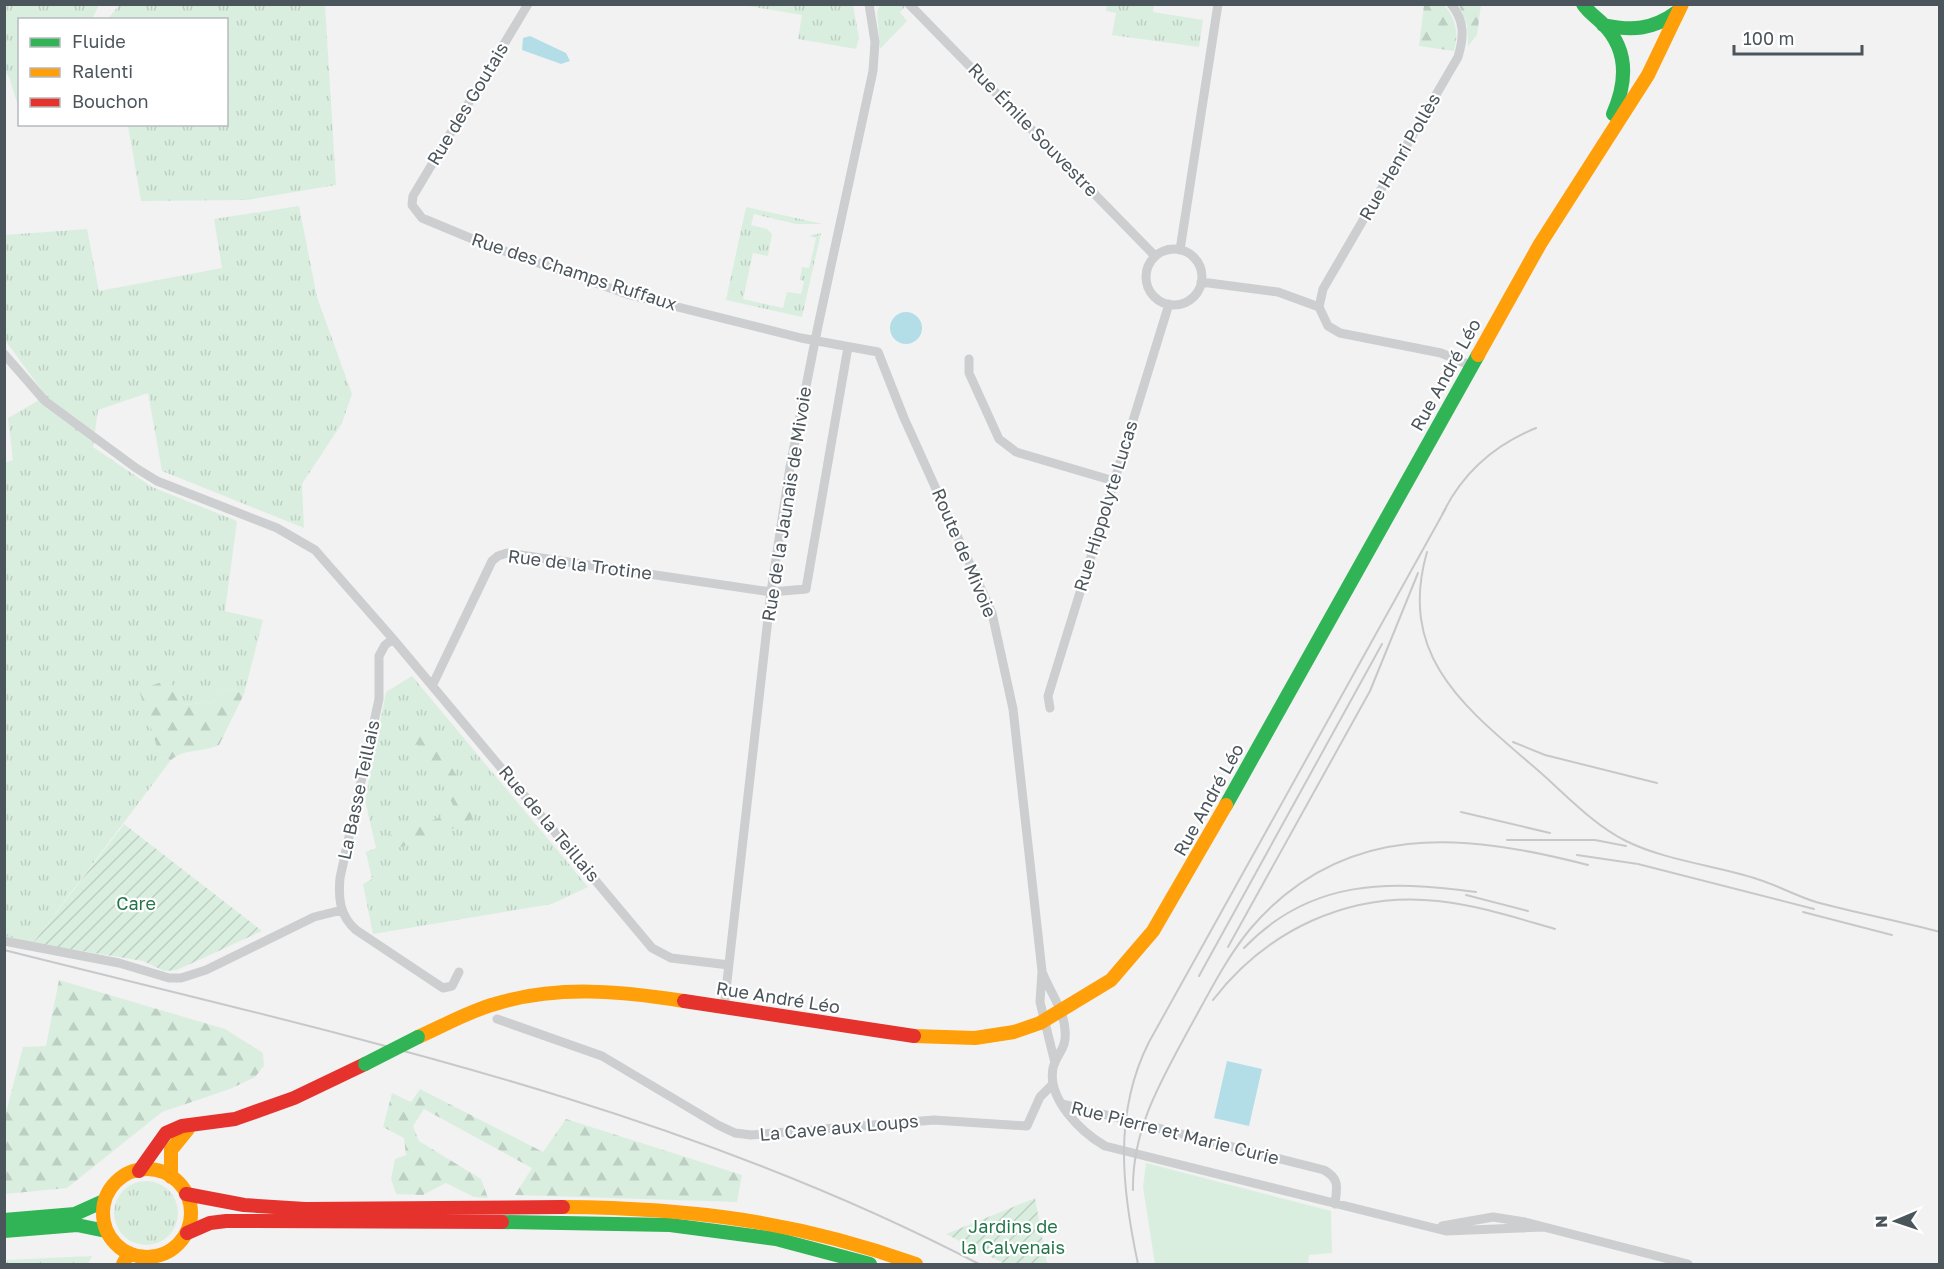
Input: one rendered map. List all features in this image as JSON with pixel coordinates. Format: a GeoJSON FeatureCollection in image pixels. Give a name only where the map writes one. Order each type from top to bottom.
{"type":"FeatureCollection","features":[{"type":"Feature","properties":{"kind":"main road"},"geometry":{"type":"LineString","coordinates":[[1583,4],[1603,25],[1623,55],[1626,76],[1622,98],[1608,125],[1602,144]]}},
{"type":"Feature","properties":{"kind":"main road"},"geometry":{"type":"LineString","coordinates":[[1603,25],[1623,29],[1658,27],[1681,7]]}},
{"type":"Feature","properties":{"kind":"main road","name":"Rue André Léo"},"geometry":{"type":"LineString","coordinates":[[192,1126],[235,1119],[294,1098],[418,1037],[493,1004],[560,991],[625,992],[927,1038],[975,1038],[1014,1032],[1044,1021],[1111,980],[1154,931],[1540,244],[1648,75],[1681,7]]}},
{"type":"Feature","properties":{"kind":"main road"},"geometry":{"type":"LineString","coordinates":[[139,1171],[166,1133],[182,1126],[192,1126]]}},
{"type":"Feature","properties":{"kind":"main road"},"geometry":{"type":"LineString","coordinates":[[171,1177],[168,1159],[173,1144],[176,1138],[192,1126]]}},
{"type":"Feature","properties":{"kind":"main road"},"geometry":{"type":"LineString","coordinates":[[187,1233],[190,1214],[186,1194],[171,1177],[151,1170],[139,1171],[116,1180],[104,1201],[106,1231],[126,1259],[156,1257],[170,1251],[187,1233],[210,1223],[226,1221],[638,1223],[755,1235],[870,1264]]}},
{"type":"Feature","properties":{"kind":"main road"},"geometry":{"type":"LineString","coordinates":[[186,1194],[215,1200],[293,1207],[638,1210],[703,1214],[801,1229],[851,1242],[916,1264]]}},
{"type":"Feature","properties":{"kind":"main road"},"geometry":{"type":"LineString","coordinates":[[4,1220],[75,1214],[104,1201]]}},
{"type":"Feature","properties":{"kind":"main road"},"geometry":{"type":"LineString","coordinates":[[4,1231],[77,1225],[106,1231]]}},
{"type":"Feature","properties":{"kind":"street","name":"Rue des Goutais"},"geometry":{"type":"LineString","coordinates":[[412,205],[419,186],[528,4]]}},
{"type":"Feature","properties":{"kind":"street","name":"Rue de la Jaunais de Mivoie"},"geometry":{"type":"LineString","coordinates":[[724,1008],[771,592],[790,467],[873,71],[875,42],[870,4]]}},
{"type":"Feature","properties":{"kind":"street","name":"Rue Émile Souvestre"},"geometry":{"type":"LineString","coordinates":[[909,4],[1155,256]]}},
{"type":"Feature","properties":{"kind":"street"},"geometry":{"type":"LineString","coordinates":[[1180,249],[1218,4]]}},
{"type":"Feature","properties":{"kind":"street","name":"Rue Henri Pollès"},"geometry":{"type":"LineString","coordinates":[[1319,307],[1323,289],[1458,57],[1464,35],[1457,12],[1451,4]]}},
{"type":"Feature","properties":{"kind":"street","name":"Rue des Champs Ruffaux"},"geometry":{"type":"LineString","coordinates":[[412,205],[422,219],[599,285],[727,320],[815,340]]}},
{"type":"Feature","properties":{"kind":"street"},"geometry":{"type":"LineString","coordinates":[[1180,249],[1192,255],[1198,263],[1202,282],[1190,300],[1179,304],[1169,304],[1159,300],[1147,284],[1149,264],[1155,256],[1164,251],[1180,249]]}},
{"type":"Feature","properties":{"kind":"street"},"geometry":{"type":"LineString","coordinates":[[1202,282],[1278,292],[1319,307],[1328,326],[1340,333],[1441,353],[1472,366]]}},
{"type":"Feature","properties":{"kind":"street","name":"Rue Hippolyte Lucas"},"geometry":{"type":"LineString","coordinates":[[1050,708],[1048,696],[1169,304]]}},
{"type":"Feature","properties":{"kind":"street","name":"Route de Mivoie"},"geometry":{"type":"LineString","coordinates":[[815,340],[871,350],[882,358],[904,418],[992,613],[1013,709],[1042,971],[1040,1002],[1055,1063]]}},
{"type":"Feature","properties":{"kind":"street","name":"Rue de la Trotine"},"geometry":{"type":"LineString","coordinates":[[433,684],[492,561],[507,553],[771,592],[806,589],[848,346]]}},
{"type":"Feature","properties":{"kind":"street"},"geometry":{"type":"LineString","coordinates":[[4,354],[45,401],[136,468],[157,481],[277,528],[315,550],[393,639]]}},
{"type":"Feature","properties":{"kind":"street"},"geometry":{"type":"LineString","coordinates":[[969,358],[969,373],[999,439],[1016,452],[1114,481]]}},
{"type":"Feature","properties":{"kind":"street","name":"Rue de la Teillais"},"geometry":{"type":"LineString","coordinates":[[393,639],[652,948],[671,958],[729,965]]}},
{"type":"Feature","properties":{"kind":"street","name":"La Basse Teillais"},"geometry":{"type":"LineString","coordinates":[[342,910],[340,878],[379,699],[380,656],[385,645],[393,639]]}},
{"type":"Feature","properties":{"kind":"street"},"geometry":{"type":"LineString","coordinates":[[4,941],[120,963],[169,978],[181,978],[206,970],[314,917],[342,910],[347,921],[356,930],[443,988],[452,986],[459,972]]}},
{"type":"Feature","properties":{"kind":"street","name":"Route de Mivoie"},"geometry":{"type":"LineString","coordinates":[[1042,971],[1061,1012]]}},
{"type":"Feature","properties":{"kind":"street"},"geometry":{"type":"LineString","coordinates":[[1061,1012],[1065,1047],[1055,1063],[1053,1084],[1063,1104]]}},
{"type":"Feature","properties":{"kind":"street","name":"La Cave aux Loups"},"geometry":{"type":"LineString","coordinates":[[497,1019],[602,1056],[718,1125],[743,1134],[767,1135],[934,1120],[1027,1126],[1040,1097],[1053,1084]]}},
{"type":"Feature","properties":{"kind":"street","name":"Rue Pierre et Marie Curie"},"geometry":{"type":"LineString","coordinates":[[1063,1104],[1073,1119],[1105,1146],[1428,1228],[1493,1217],[1544,1227],[1688,1264]]}},
{"type":"Feature","properties":{"kind":"street","name":"Rue Pierre et Marie Curie"},"geometry":{"type":"LineString","coordinates":[[1063,1104],[1324,1170],[1335,1176],[1338,1182],[1335,1204]]}},
{"type":"Feature","properties":{"kind":"green space"},"geometry":{"type":"Polygon","coordinates":[[[5,4],[99,5],[92,18],[18,18],[18,106],[5,71],[5,4]]]}},
{"type":"Feature","properties":{"kind":"green space"},"geometry":{"type":"Polygon","coordinates":[[[119,5],[325,5],[336,185],[247,200],[141,201],[128,126],[228,126],[228,18],[109,18],[119,5]]]}},
{"type":"Feature","properties":{"kind":"green space"},"geometry":{"type":"Polygon","coordinates":[[[742,5],[853,5],[859,38],[856,49],[798,39],[802,15],[742,5]]]}},
{"type":"Feature","properties":{"kind":"green space"},"geometry":{"type":"Polygon","coordinates":[[[880,5],[902,5],[905,7],[900,12],[907,21],[880,49],[877,12],[880,5]]]}},
{"type":"Feature","properties":{"kind":"green space"},"geometry":{"type":"Polygon","coordinates":[[[1107,5],[1154,5],[1153,12],[1203,20],[1199,47],[1112,35],[1116,13],[1106,11],[1107,5]]]}},
{"type":"Feature","properties":{"kind":"green space"},"geometry":{"type":"Polygon","coordinates":[[[1424,5],[1444,5],[1448,10],[1455,26],[1454,51],[1419,46],[1424,5]]]}},
{"type":"Feature","properties":{"kind":"green space"},"geometry":{"type":"Polygon","coordinates":[[[1459,5],[1481,5],[1477,35],[1468,46],[1467,25],[1459,5]]]}},
{"type":"Feature","properties":{"kind":"green space"},"geometry":{"type":"Polygon","coordinates":[[[299,206],[317,297],[352,394],[342,423],[302,484],[304,528],[162,471],[148,393],[98,410],[93,447],[152,487],[237,521],[225,611],[263,620],[244,694],[224,687],[214,702],[181,705],[160,756],[171,760],[33,943],[5,936],[4,463],[13,460],[8,418],[46,396],[5,340],[5,235],[87,229],[99,291],[222,268],[214,219],[299,206]]]}},
{"type":"Feature","properties":{"kind":"green space"},"geometry":{"type":"Polygon","coordinates":[[[746,207],[823,224],[796,224],[754,214],[751,225],[767,229],[772,234],[768,256],[753,253],[743,299],[783,308],[787,292],[801,294],[804,281],[800,280],[802,267],[809,268],[816,238],[809,236],[821,233],[802,317],[726,300],[746,207]]]}},
{"type":"Feature","properties":{"kind":"green space"},"geometry":{"type":"Polygon","coordinates":[[[412,676],[588,887],[552,904],[373,934],[363,884],[372,879],[366,852],[376,848],[365,800],[386,692],[412,676]]]}},
{"type":"Feature","properties":{"kind":"green space"},"geometry":{"type":"Polygon","coordinates":[[[170,679],[181,705],[214,702],[224,687],[244,694],[219,745],[188,752],[171,760],[160,756],[139,690],[170,679]]]}},
{"type":"Feature","properties":{"kind":"green space"},"geometry":{"type":"Polygon","coordinates":[[[419,726],[436,745],[461,783],[471,808],[472,819],[438,836],[380,853],[379,839],[442,817],[453,805],[435,769],[418,744],[399,753],[389,740],[419,726]]]}},
{"type":"Feature","properties":{"kind":"green space","name":"Care"},"geometry":{"type":"Polygon","coordinates":[[[124,824],[262,931],[177,970],[164,971],[143,961],[33,943],[124,824]]]}},
{"type":"Feature","properties":{"kind":"green space"},"geometry":{"type":"Polygon","coordinates":[[[59,980],[225,1029],[263,1053],[264,1066],[255,1077],[230,1089],[162,1112],[67,1188],[5,1194],[5,1116],[23,1047],[46,1046],[59,980]]]}},
{"type":"Feature","properties":{"kind":"green space"},"geometry":{"type":"Polygon","coordinates":[[[420,1089],[543,1152],[566,1119],[742,1175],[737,1202],[515,1195],[532,1168],[424,1109],[413,1126],[419,1141],[481,1179],[488,1198],[474,1197],[446,1183],[423,1195],[396,1194],[391,1179],[395,1159],[406,1155],[404,1138],[383,1127],[392,1093],[411,1102],[420,1089]]]}},
{"type":"Feature","properties":{"kind":"green space"},"geometry":{"type":"Polygon","coordinates":[[[1146,1163],[1331,1211],[1332,1253],[1309,1255],[1308,1264],[1155,1264],[1143,1187],[1146,1163]]]}},
{"type":"Feature","properties":{"kind":"green space"},"geometry":{"type":"Polygon","coordinates":[[[146,1181],[164,1187],[172,1195],[178,1213],[172,1231],[164,1239],[146,1245],[128,1239],[120,1231],[114,1213],[120,1195],[128,1187],[146,1181]]]}},
{"type":"Feature","properties":{"kind":"green space","name":"Jardins de la Calvenais"},"geometry":{"type":"Polygon","coordinates":[[[1035,1198],[1047,1264],[1005,1264],[946,1234],[1035,1198]]]}},
{"type":"Feature","properties":{"kind":"green space"},"geometry":{"type":"Polygon","coordinates":[[[92,1256],[88,1264],[5,1264],[5,1260],[92,1256]]]}},
{"type":"Feature","properties":{"kind":"water"},"geometry":{"type":"Polygon","coordinates":[[[530,36],[566,53],[570,61],[561,64],[522,50],[523,38],[530,36]]]}},
{"type":"Feature","properties":{"kind":"water"},"geometry":{"type":"Polygon","coordinates":[[[906,312],[918,316],[922,328],[918,340],[906,344],[894,340],[890,328],[894,316],[906,312]]]}},
{"type":"Feature","properties":{"kind":"water"},"geometry":{"type":"Polygon","coordinates":[[[1227,1061],[1262,1069],[1249,1126],[1214,1118],[1227,1061]]]}},
{"type":"Feature","properties":{"kind":"railway"},"geometry":{"type":"LineString","coordinates":[[1442,515],[1469,473],[1506,443],[1536,428]]}},
{"type":"Feature","properties":{"kind":"railway"},"geometry":{"type":"LineString","coordinates":[[1138,1264],[1128,1208],[1124,1152],[1125,1124],[1138,1069],[1149,1042],[1446,508]]}},
{"type":"Feature","properties":{"kind":"railway"},"geometry":{"type":"LineString","coordinates":[[1427,552],[1420,590],[1422,623],[1431,653],[1446,680],[1489,728],[1603,827],[1642,848],[1674,858],[1741,874],[1816,902],[1940,932]]}},
{"type":"Feature","properties":{"kind":"railway"},"geometry":{"type":"LineString","coordinates":[[1228,947],[1370,691],[1418,573]]}},
{"type":"Feature","properties":{"kind":"railway"},"geometry":{"type":"LineString","coordinates":[[1199,976],[1382,644]]}},
{"type":"Feature","properties":{"kind":"railway"},"geometry":{"type":"LineString","coordinates":[[1513,742],[1545,755],[1657,783]]}},
{"type":"Feature","properties":{"kind":"railway"},"geometry":{"type":"LineString","coordinates":[[1461,812],[1550,833]]}},
{"type":"Feature","properties":{"kind":"railway"},"geometry":{"type":"LineString","coordinates":[[1507,840],[1595,840],[1626,846]]}},
{"type":"Feature","properties":{"kind":"railway"},"geometry":{"type":"LineString","coordinates":[[1133,1190],[1137,1146],[1150,1106],[1168,1068],[1233,952],[1251,928],[1287,893],[1325,868],[1366,852],[1408,844],[1451,842],[1496,846],[1588,865]]}},
{"type":"Feature","properties":{"kind":"railway"},"geometry":{"type":"LineString","coordinates":[[1577,855],[1638,864],[1814,909]]}},
{"type":"Feature","properties":{"kind":"railway"},"geometry":{"type":"LineString","coordinates":[[1244,948],[1269,925],[1296,908],[1323,897],[1381,886],[1412,886],[1476,892]]}},
{"type":"Feature","properties":{"kind":"railway"},"geometry":{"type":"LineString","coordinates":[[1466,895],[1528,911]]}},
{"type":"Feature","properties":{"kind":"railway"},"geometry":{"type":"LineString","coordinates":[[1213,1000],[1235,975],[1284,935],[1312,920],[1342,909],[1373,902],[1405,900],[1453,903],[1497,912],[1555,929]]}},
{"type":"Feature","properties":{"kind":"railway"},"geometry":{"type":"LineString","coordinates":[[1803,912],[1892,935]]}},
{"type":"Feature","properties":{"kind":"railway"},"geometry":{"type":"LineString","coordinates":[[4,950],[378,1044],[624,1116],[744,1159],[863,1208],[979,1264]]}},
{"type":"Feature","properties":{"kind":"traffic: fast"},"geometry":{"type":"LineString","coordinates":[[1583,4],[1611,34],[1621,55],[1623,78],[1613,114]]}},
{"type":"Feature","properties":{"kind":"traffic: fast"},"geometry":{"type":"LineString","coordinates":[[1603,25],[1642,28],[1677,12]]}},
{"type":"Feature","properties":{"kind":"traffic: fast"},"geometry":{"type":"LineString","coordinates":[[1226,805],[1478,355]]}},
{"type":"Feature","properties":{"kind":"traffic: fast"},"geometry":{"type":"LineString","coordinates":[[365,1064],[418,1037]]}},
{"type":"Feature","properties":{"kind":"traffic: fast"},"geometry":{"type":"LineString","coordinates":[[4,1220],[75,1214],[104,1201]]}},
{"type":"Feature","properties":{"kind":"traffic: fast"},"geometry":{"type":"LineString","coordinates":[[502,1222],[670,1225],[776,1239],[870,1264]]}},
{"type":"Feature","properties":{"kind":"traffic: fast"},"geometry":{"type":"LineString","coordinates":[[4,1231],[77,1225],[106,1231]]}},
{"type":"Feature","properties":{"kind":"traffic: slow"},"geometry":{"type":"LineString","coordinates":[[1478,355],[1540,244],[1648,75],[1682,4]]}},
{"type":"Feature","properties":{"kind":"traffic: slow"},"geometry":{"type":"LineString","coordinates":[[914,1036],[975,1038],[1014,1032],[1040,1023],[1111,980],[1153,931],[1226,805]]}},
{"type":"Feature","properties":{"kind":"traffic: slow"},"geometry":{"type":"LineString","coordinates":[[418,1037],[485,1007],[541,994],[613,993],[684,1001]]}},
{"type":"Feature","properties":{"kind":"traffic: slow"},"geometry":{"type":"LineString","coordinates":[[171,1177],[171,1150],[188,1129]]}},
{"type":"Feature","properties":{"kind":"traffic: slow"},"geometry":{"type":"LineString","coordinates":[[147,1169],[164,1173],[178,1182],[187,1196],[191,1213],[187,1230],[178,1244],[164,1253],[147,1257],[130,1253],[116,1244],[107,1230],[103,1213],[107,1196],[116,1182],[130,1173],[147,1169]]}},
{"type":"Feature","properties":{"kind":"traffic: slow"},"geometry":{"type":"LineString","coordinates":[[563,1207],[655,1210],[742,1220],[828,1237],[916,1264]]}},
{"type":"Feature","properties":{"kind":"traffic: slow"},"geometry":{"type":"LineString","coordinates":[[123,1264],[129,1253]]}},
{"type":"Feature","properties":{"kind":"traffic: jam"},"geometry":{"type":"LineString","coordinates":[[684,1001],[914,1036]]}},
{"type":"Feature","properties":{"kind":"traffic: jam"},"geometry":{"type":"LineString","coordinates":[[139,1171],[166,1133],[182,1126],[235,1119],[294,1098],[365,1064]]}},
{"type":"Feature","properties":{"kind":"traffic: jam"},"geometry":{"type":"LineString","coordinates":[[186,1194],[244,1205],[305,1209],[563,1207]]}},
{"type":"Feature","properties":{"kind":"traffic: jam"},"geometry":{"type":"LineString","coordinates":[[187,1233],[210,1223],[226,1221],[502,1222]]}}]}
